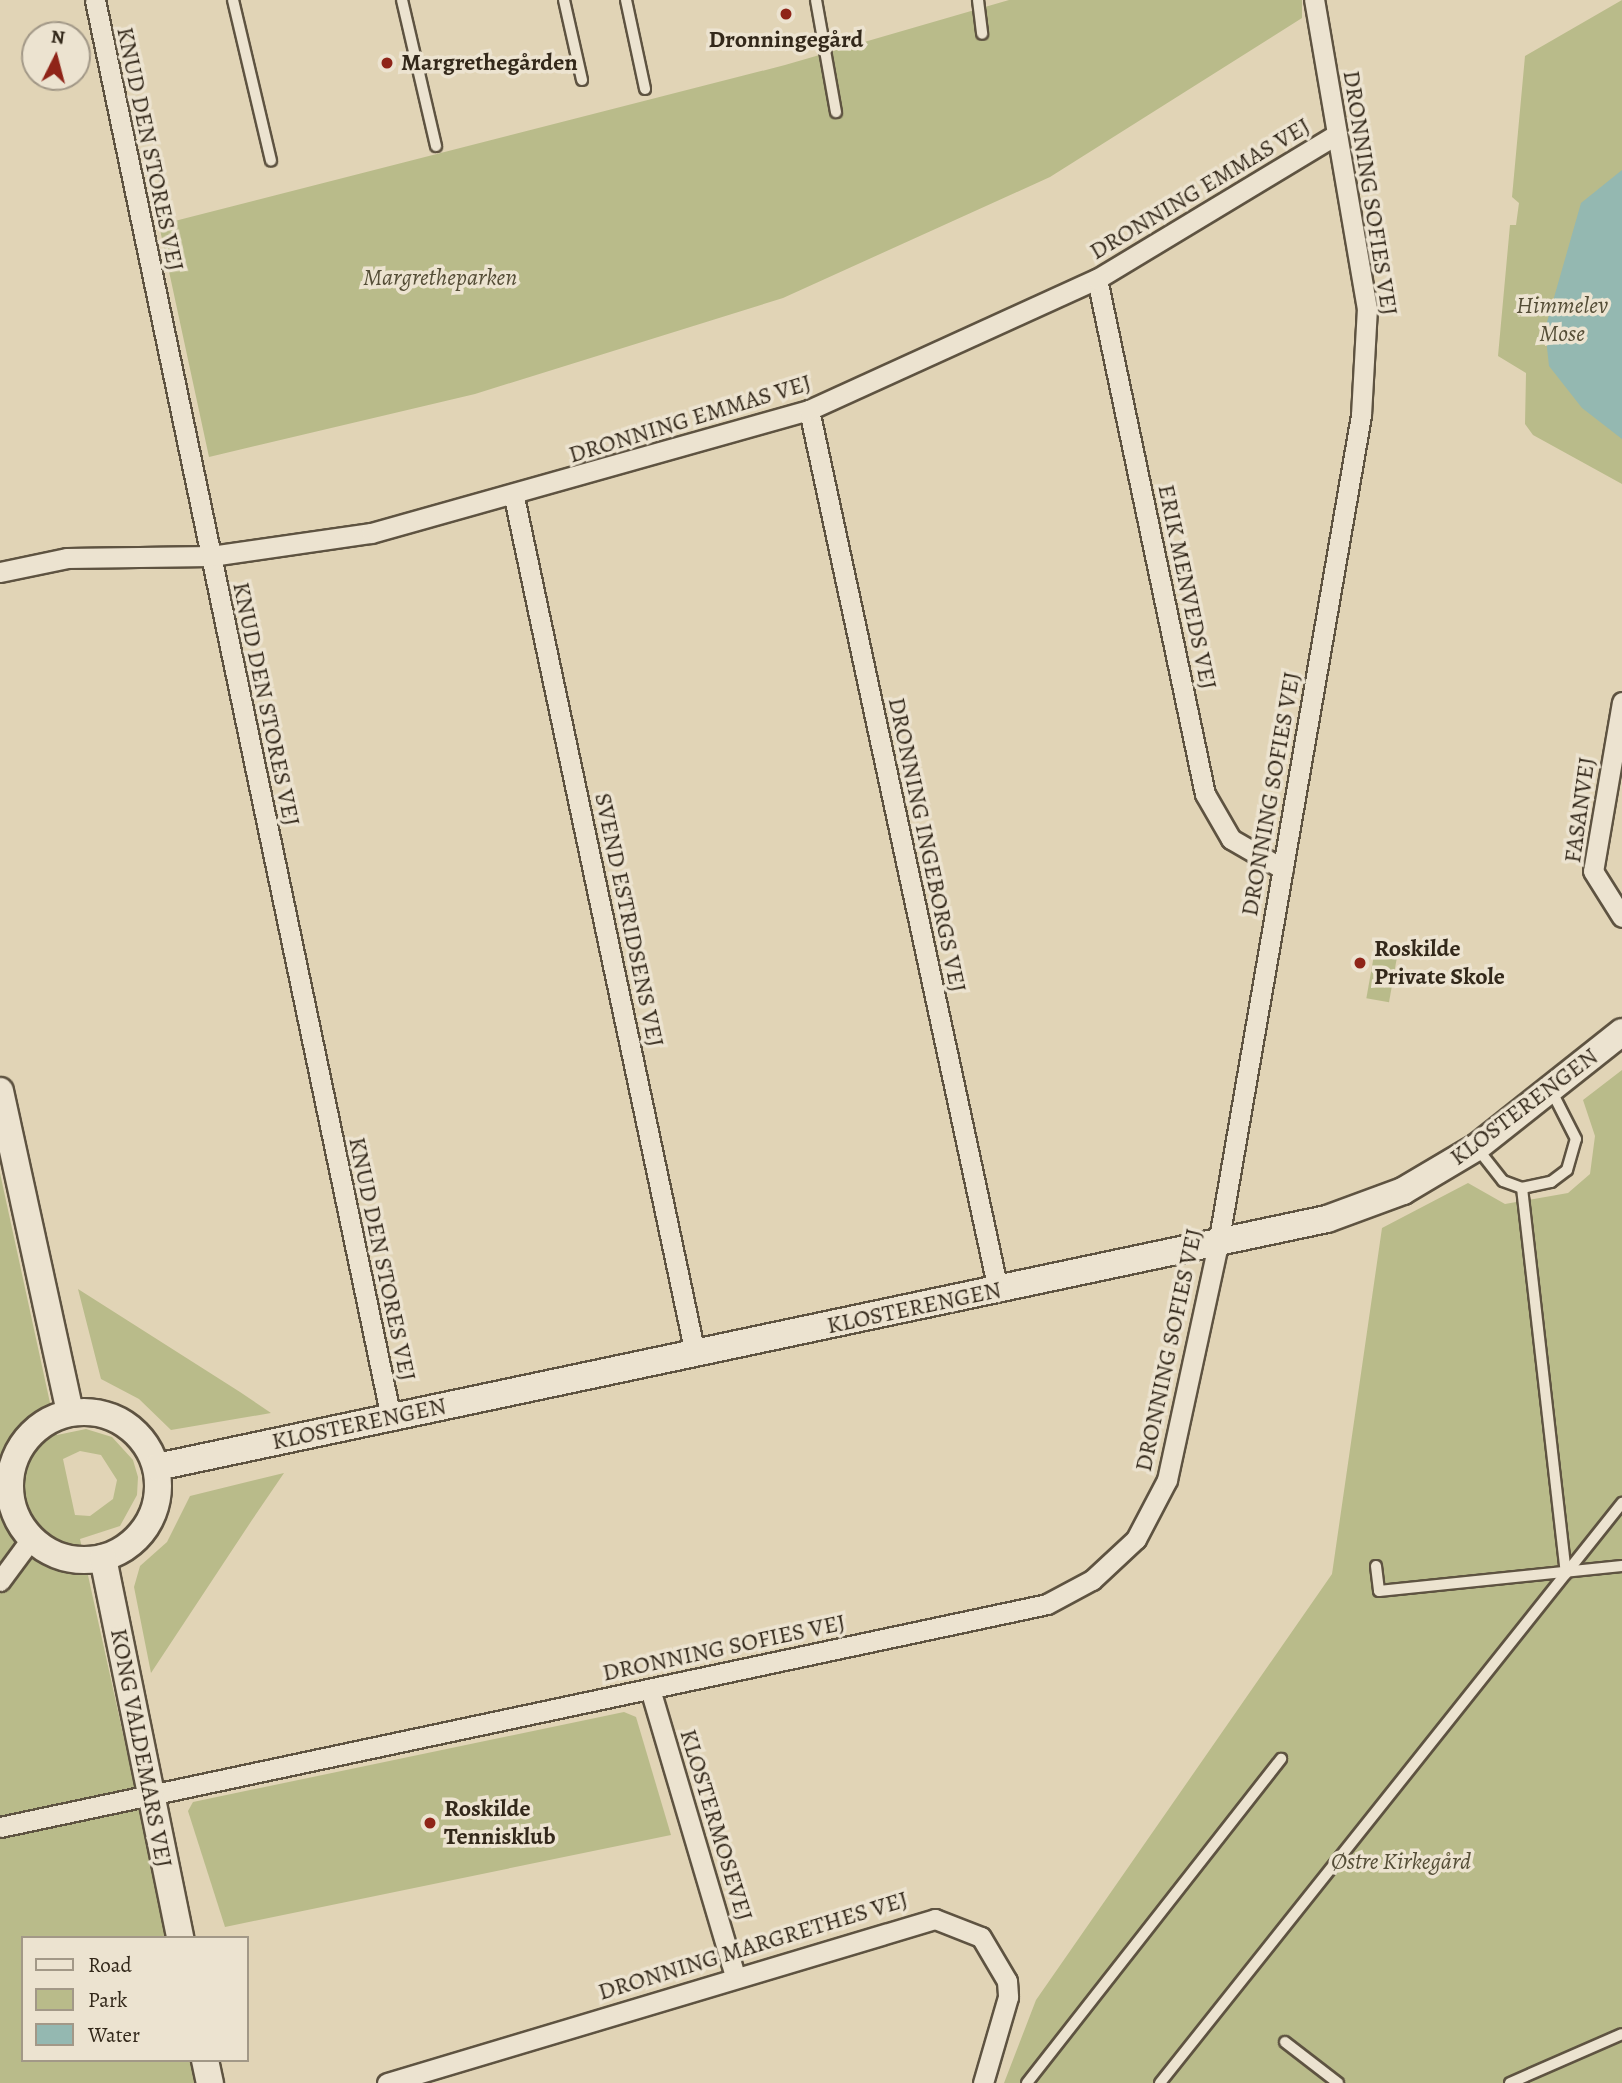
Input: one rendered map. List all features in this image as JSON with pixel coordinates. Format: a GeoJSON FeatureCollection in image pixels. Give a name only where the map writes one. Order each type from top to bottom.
{"type":"FeatureCollection","features":[{"type":"Feature","properties":{"kind":"street","name":"KNUD DEN STORES VEJ"},"geometry":{"type":"LineString","coordinates":[[95,0],[391,1418]]}},
{"type":"Feature","properties":{"kind":"street","name":"DRONNING SOFIES VEJ"},"geometry":{"type":"LineString","coordinates":[[0,1827],[1047,1604],[1092,1580],[1136,1539],[1167,1480],[1218,1244],[1361,415],[1367,309],[1314,0]]}},
{"type":"Feature","properties":{"kind":"street","name":"DRONNING EMMAS VEJ"},"geometry":{"type":"LineString","coordinates":[[0,572],[67,558],[211,556],[371,533],[514,497],[809,410],[964,345],[1097,279],[1337,134]]}},
{"type":"Feature","properties":{"kind":"street","name":"ERIK MENVEDS VEJ"},"geometry":{"type":"LineString","coordinates":[[1097,279],[1205,794],[1231,839],[1283,869]]}},
{"type":"Feature","properties":{"kind":"street","name":"DRONNING INGEBORGS VEJ"},"geometry":{"type":"LineString","coordinates":[[809,410],[998,1290]]}},
{"type":"Feature","properties":{"kind":"street","name":"SVEND ESTRIDSENS VEJ"},"geometry":{"type":"LineString","coordinates":[[514,497],[695,1354]]}},
{"type":"Feature","properties":{"kind":"street","name":"FASANVEJ"},"geometry":{"type":"LineString","coordinates":[[1622,702],[1593,871],[1622,917]]}},
{"type":"Feature","properties":{"kind":"street","name":"KLOSTERENGEN"},"geometry":{"type":"LineString","coordinates":[[156,1467],[1218,1244],[1339,1214],[1403,1191],[1477,1147],[1622,1032]]}},
{"type":"Feature","properties":{"kind":"street"},"geometry":{"type":"LineString","coordinates":[[0,1091],[69,1412]]}},
{"type":"Feature","properties":{"kind":"street"},"geometry":{"type":"LineString","coordinates":[[69,1412],[114,1417],[148,1446],[156,1467],[153,1513],[142,1533],[103,1558],[64,1558],[31,1539],[9,1496],[10,1471],[32,1431],[69,1412]]}},
{"type":"Feature","properties":{"kind":"street"},"geometry":{"type":"LineString","coordinates":[[0,1581],[31,1539]]}},
{"type":"Feature","properties":{"kind":"street","name":"KONG VALDEMARS VEJ"},"geometry":{"type":"LineString","coordinates":[[103,1558],[180,1936]]}},
{"type":"Feature","properties":{"kind":"street","name":"KLOSTERMOSEVEJ"},"geometry":{"type":"LineString","coordinates":[[650,1689],[735,1976]]}},
{"type":"Feature","properties":{"kind":"street","name":"DRONNING MARGRETHES VEJ"},"geometry":{"type":"LineString","coordinates":[[387,2083],[918,1920],[967,1928],[993,1950],[1009,1997],[983,2083]]}},
{"type":"Feature","properties":{"kind":"street"},"geometry":{"type":"LineString","coordinates":[[205,2062],[210,2083]]}},
{"type":"Feature","properties":{"kind":"lane"},"geometry":{"type":"LineString","coordinates":[[233,0],[271,161]]}},
{"type":"Feature","properties":{"kind":"lane"},"geometry":{"type":"LineString","coordinates":[[402,0],[436,146]]}},
{"type":"Feature","properties":{"kind":"lane"},"geometry":{"type":"LineString","coordinates":[[564,0],[582,80]]}},
{"type":"Feature","properties":{"kind":"lane"},"geometry":{"type":"LineString","coordinates":[[626,0],[645,89]]}},
{"type":"Feature","properties":{"kind":"lane"},"geometry":{"type":"LineString","coordinates":[[816,0],[836,112]]}},
{"type":"Feature","properties":{"kind":"lane"},"geometry":{"type":"LineString","coordinates":[[978,0],[982,34]]}},
{"type":"Feature","properties":{"kind":"lane"},"geometry":{"type":"LineString","coordinates":[[1477,1147],[1503,1181],[1522,1188],[1551,1182],[1573,1157],[1572,1122],[1551,1090]]}},
{"type":"Feature","properties":{"kind":"lane"},"geometry":{"type":"LineString","coordinates":[[1522,1188],[1566,1573]]}},
{"type":"Feature","properties":{"kind":"lane"},"geometry":{"type":"LineString","coordinates":[[1160,2083],[1622,1503]]}},
{"type":"Feature","properties":{"kind":"lane"},"geometry":{"type":"LineString","coordinates":[[1376,1566],[1379,1591],[1622,1566]]}},
{"type":"Feature","properties":{"kind":"lane"},"geometry":{"type":"LineString","coordinates":[[1027,2083],[1281,1759]]}},
{"type":"Feature","properties":{"kind":"lane"},"geometry":{"type":"LineString","coordinates":[[1510,2083],[1622,2034]]}},
{"type":"Feature","properties":{"kind":"lane"},"geometry":{"type":"LineString","coordinates":[[1285,2042],[1338,2083]]}},
{"type":"Feature","properties":{"kind":"green space","name":"Margretheparken"},"geometry":{"type":"Polygon","coordinates":[[[1009,0],[1302,0],[1302,18],[1050,177],[783,298],[475,394],[209,457],[159,225],[785,65],[1009,0]]]}},
{"type":"Feature","properties":{"kind":"green space","name":"Himmelev Mose"},"geometry":{"type":"Polygon","coordinates":[[[1622,0],[1622,484],[1533,435],[1525,424],[1526,373],[1498,356],[1510,225],[1516,225],[1519,203],[1512,197],[1525,56],[1622,0]]]}},
{"type":"Feature","properties":{"kind":"green space"},"geometry":{"type":"Polygon","coordinates":[[[1374,955],[1397,959],[1389,1002],[1366,998],[1374,955]]]}},
{"type":"Feature","properties":{"kind":"green space","name":"Østre Kirkegård"},"geometry":{"type":"Polygon","coordinates":[[[1622,1070],[1622,2083],[1004,2083],[1036,2000],[1332,1574],[1382,1228],[1468,1183],[1505,1204],[1568,1193],[1590,1174],[1595,1136],[1583,1100],[1622,1070]]]}},
{"type":"Feature","properties":{"kind":"green space"},"geometry":{"type":"Polygon","coordinates":[[[0,1173],[57,1435],[86,1429],[112,1437],[133,1460],[138,1477],[137,1495],[120,1526],[80,1539],[168,1936],[21,1936],[21,2062],[194,2062],[199,2083],[0,2083],[0,1173]],[[80,1451],[63,1459],[75,1515],[90,1516],[113,1499],[117,1480],[101,1455],[80,1451]]]}},
{"type":"Feature","properties":{"kind":"green space"},"geometry":{"type":"Polygon","coordinates":[[[78,1289],[271,1413],[171,1430],[139,1399],[101,1379],[78,1289]]]}},
{"type":"Feature","properties":{"kind":"green space"},"geometry":{"type":"Polygon","coordinates":[[[284,1473],[151,1673],[134,1587],[140,1566],[167,1542],[190,1496],[284,1473]]]}},
{"type":"Feature","properties":{"kind":"green space","name":"Roskilde Tennisklub"},"geometry":{"type":"Polygon","coordinates":[[[624,1712],[636,1717],[671,1835],[225,1927],[188,1811],[193,1802],[624,1712]]]}},
{"type":"Feature","properties":{"kind":"water","name":"Himmelev Mose"},"geometry":{"type":"Polygon","coordinates":[[[1622,170],[1622,439],[1582,408],[1549,366],[1545,329],[1581,203],[1622,170]]]}},
{"type":"Feature","properties":{"kind":"place","name":"Dronningegård"},"geometry":{"type":"Point","coordinates":[786,14]}},
{"type":"Feature","properties":{"kind":"place","name":"Margrethegården"},"geometry":{"type":"Point","coordinates":[387,63]}},
{"type":"Feature","properties":{"kind":"place","name":"Roskilde Private Skole"},"geometry":{"type":"Point","coordinates":[1360,963]}},
{"type":"Feature","properties":{"kind":"place","name":"Roskilde Tennisklub"},"geometry":{"type":"Point","coordinates":[430,1823]}}]}
